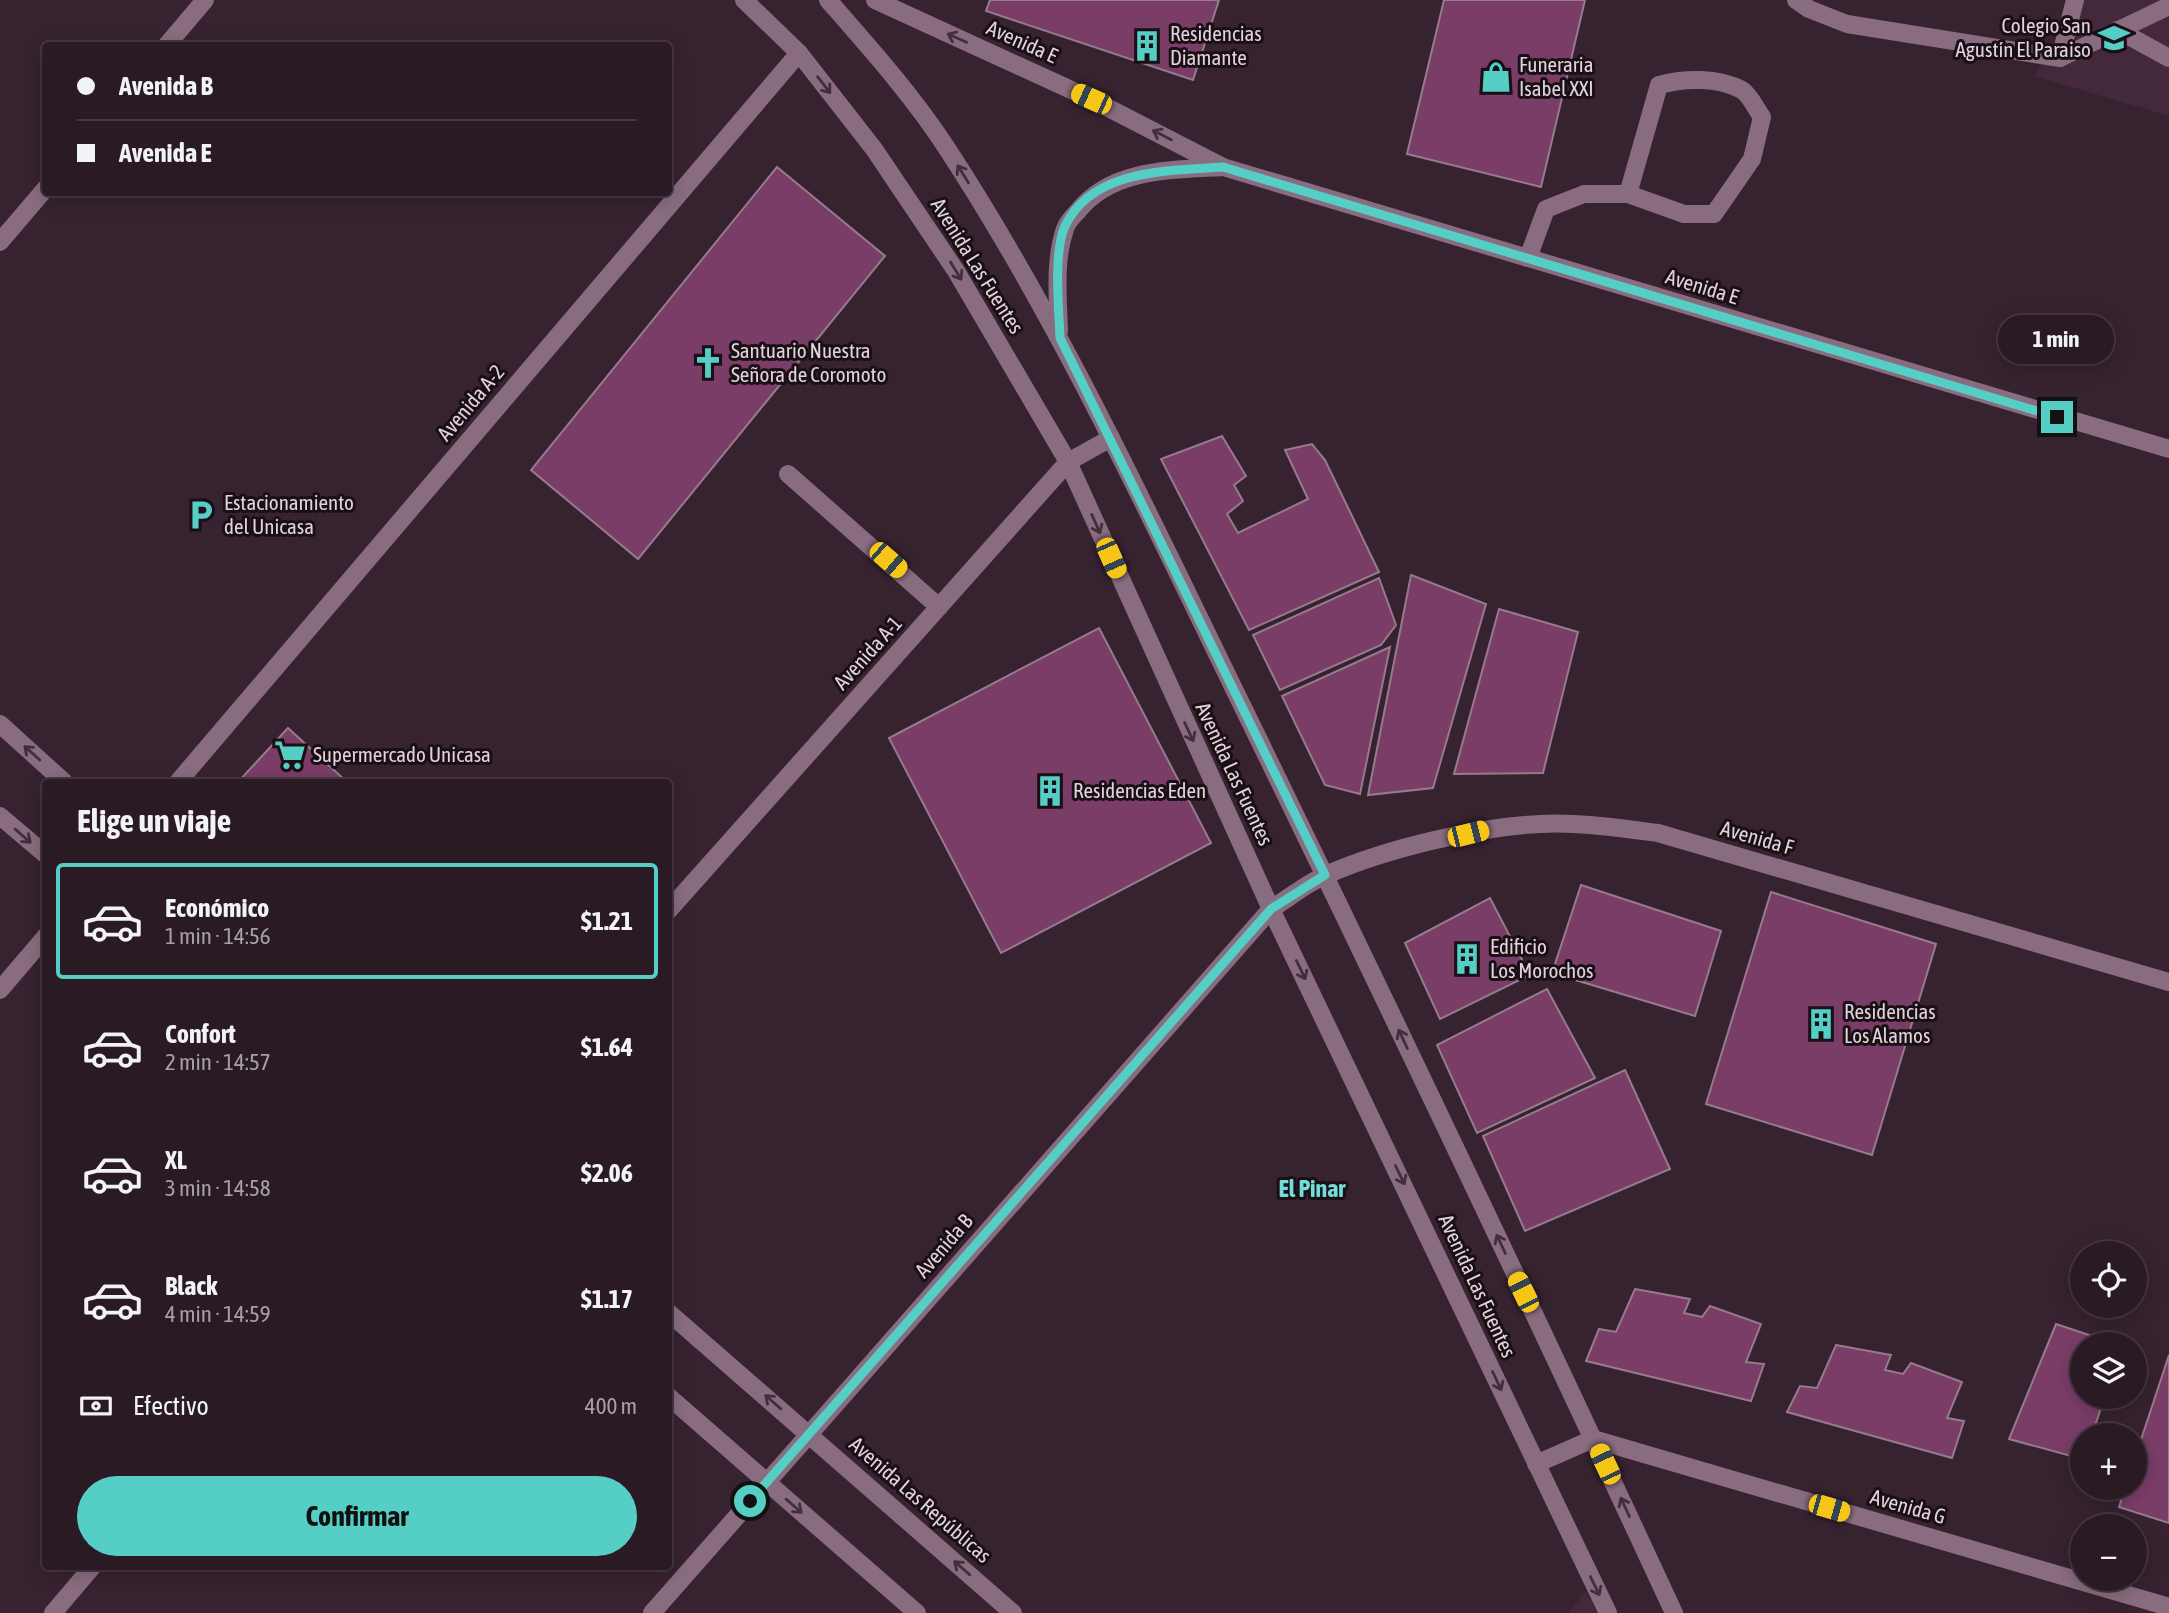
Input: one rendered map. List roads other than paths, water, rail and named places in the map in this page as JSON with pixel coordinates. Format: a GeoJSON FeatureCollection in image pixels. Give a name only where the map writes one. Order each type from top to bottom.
{"type":"FeatureCollection","features":[{"type":"Feature","properties":{"kind":"street"},"geometry":{"type":"LineString","coordinates":[[169,42],[205,0]]}},
{"type":"Feature","properties":{"kind":"street","name":"Avenida Las Fuentes"},"geometry":{"type":"LineString","coordinates":[[744,0],[799,53],[874,149],[949,260],[1068,462],[1271,909],[1608,1613]]}},
{"type":"Feature","properties":{"kind":"street","name":"Avenida Las Fuentes"},"geometry":{"type":"LineString","coordinates":[[828,0],[883,63],[946,147],[1037,293],[1325,875],[1674,1613]]}},
{"type":"Feature","properties":{"kind":"street","name":"Avenida E"},"geometry":{"type":"LineString","coordinates":[[875,0],[1091,99],[1223,167],[2169,449]]}},
{"type":"Feature","properties":{"kind":"street"},"geometry":{"type":"LineString","coordinates":[[1796,0],[1809,9],[1847,23],[2060,58],[2169,6]]}},
{"type":"Feature","properties":{"kind":"street"},"geometry":{"type":"LineString","coordinates":[[2060,58],[2075,0]]}},
{"type":"Feature","properties":{"kind":"street"},"geometry":{"type":"LineString","coordinates":[[2118,30],[2169,58]]}},
{"type":"Feature","properties":{"kind":"street","name":"Avenida A-2"},"geometry":{"type":"LineString","coordinates":[[181,779],[799,53]]}},
{"type":"Feature","properties":{"kind":"street"},"geometry":{"type":"LineString","coordinates":[[1528,258],[1546,209],[1584,194],[1628,194],[1684,214],[1714,214],[1752,159],[1762,117],[1744,91],[1722,84],[1682,78],[1659,85],[1628,194]]}},
{"type":"Feature","properties":{"kind":"street","name":"Avenida E"},"geometry":{"type":"LineString","coordinates":[[1060,338],[1058,271],[1065,227],[1088,197],[1118,181],[1148,172],[1223,167]]}},
{"type":"Feature","properties":{"kind":"street"},"geometry":{"type":"LineString","coordinates":[[0,242],[42,193]]}},
{"type":"Feature","properties":{"kind":"street","name":"Avenida A-1"},"geometry":{"type":"LineString","coordinates":[[672,907],[1068,462],[1111,438]]}},
{"type":"Feature","properties":{"kind":"street"},"geometry":{"type":"LineString","coordinates":[[788,474],[939,607]]}},
{"type":"Feature","properties":{"kind":"street"},"geometry":{"type":"LineString","coordinates":[[0,724],[61,779]]}},
{"type":"Feature","properties":{"kind":"street"},"geometry":{"type":"LineString","coordinates":[[0,816],[42,852]]}},
{"type":"Feature","properties":{"kind":"street","name":"Avenida F"},"geometry":{"type":"LineString","coordinates":[[1271,909],[1325,875],[1405,849],[1489,829],[1541,824],[1597,825],[1658,833],[2169,982]]}},
{"type":"Feature","properties":{"kind":"street","name":"Avenida B"},"geometry":{"type":"LineString","coordinates":[[652,1613],[1271,909]]}},
{"type":"Feature","properties":{"kind":"street"},"geometry":{"type":"LineString","coordinates":[[0,990],[42,941]]}},
{"type":"Feature","properties":{"kind":"street","name":"Avenida Las Repúblicas"},"geometry":{"type":"LineString","coordinates":[[672,1315],[810,1433],[1013,1613]]}},
{"type":"Feature","properties":{"kind":"street"},"geometry":{"type":"LineString","coordinates":[[672,1399],[917,1613]]}},
{"type":"Feature","properties":{"kind":"street"},"geometry":{"type":"LineString","coordinates":[[1536,1464],[1593,1439]]}},
{"type":"Feature","properties":{"kind":"street","name":"Avenida G"},"geometry":{"type":"LineString","coordinates":[[1593,1439],[2169,1607]]}},
{"type":"Feature","properties":{"kind":"street"},"geometry":{"type":"LineString","coordinates":[[52,1613],[90,1570]]}},
{"type":"Feature","properties":{"kind":"place","name":"Colegio San Agustín El Paraiso"},"geometry":{"type":"Point","coordinates":[2114,38]}},
{"type":"Feature","properties":{"kind":"place","name":"Residencias Diamante"},"geometry":{"type":"Point","coordinates":[1147,46]}},
{"type":"Feature","properties":{"kind":"place","name":"Funeraria Isabel XXI"},"geometry":{"type":"Point","coordinates":[1496,77]}},
{"type":"Feature","properties":{"kind":"place","name":"Santuario Nuestra Señora de Coromoto"},"geometry":{"type":"Point","coordinates":[708,363]}},
{"type":"Feature","properties":{"kind":"place","name":"Estacionamiento del Unicasa"},"geometry":{"type":"Point","coordinates":[201,515]}},
{"type":"Feature","properties":{"kind":"place","name":"Supermercado Unicasa"},"geometry":{"type":"Point","coordinates":[290,755]}},
{"type":"Feature","properties":{"kind":"place","name":"Residencias Eden"},"geometry":{"type":"Point","coordinates":[1050,791]}},
{"type":"Feature","properties":{"kind":"place","name":"Edificio Los Morochos"},"geometry":{"type":"Point","coordinates":[1467,959]}},
{"type":"Feature","properties":{"kind":"place","name":"Residencias Los Alamos"},"geometry":{"type":"Point","coordinates":[1821,1024]}},
{"type":"Feature","properties":{"kind":"district","name":"El Pinar"},"geometry":{"type":"Point","coordinates":[1312,1189]}}]}
